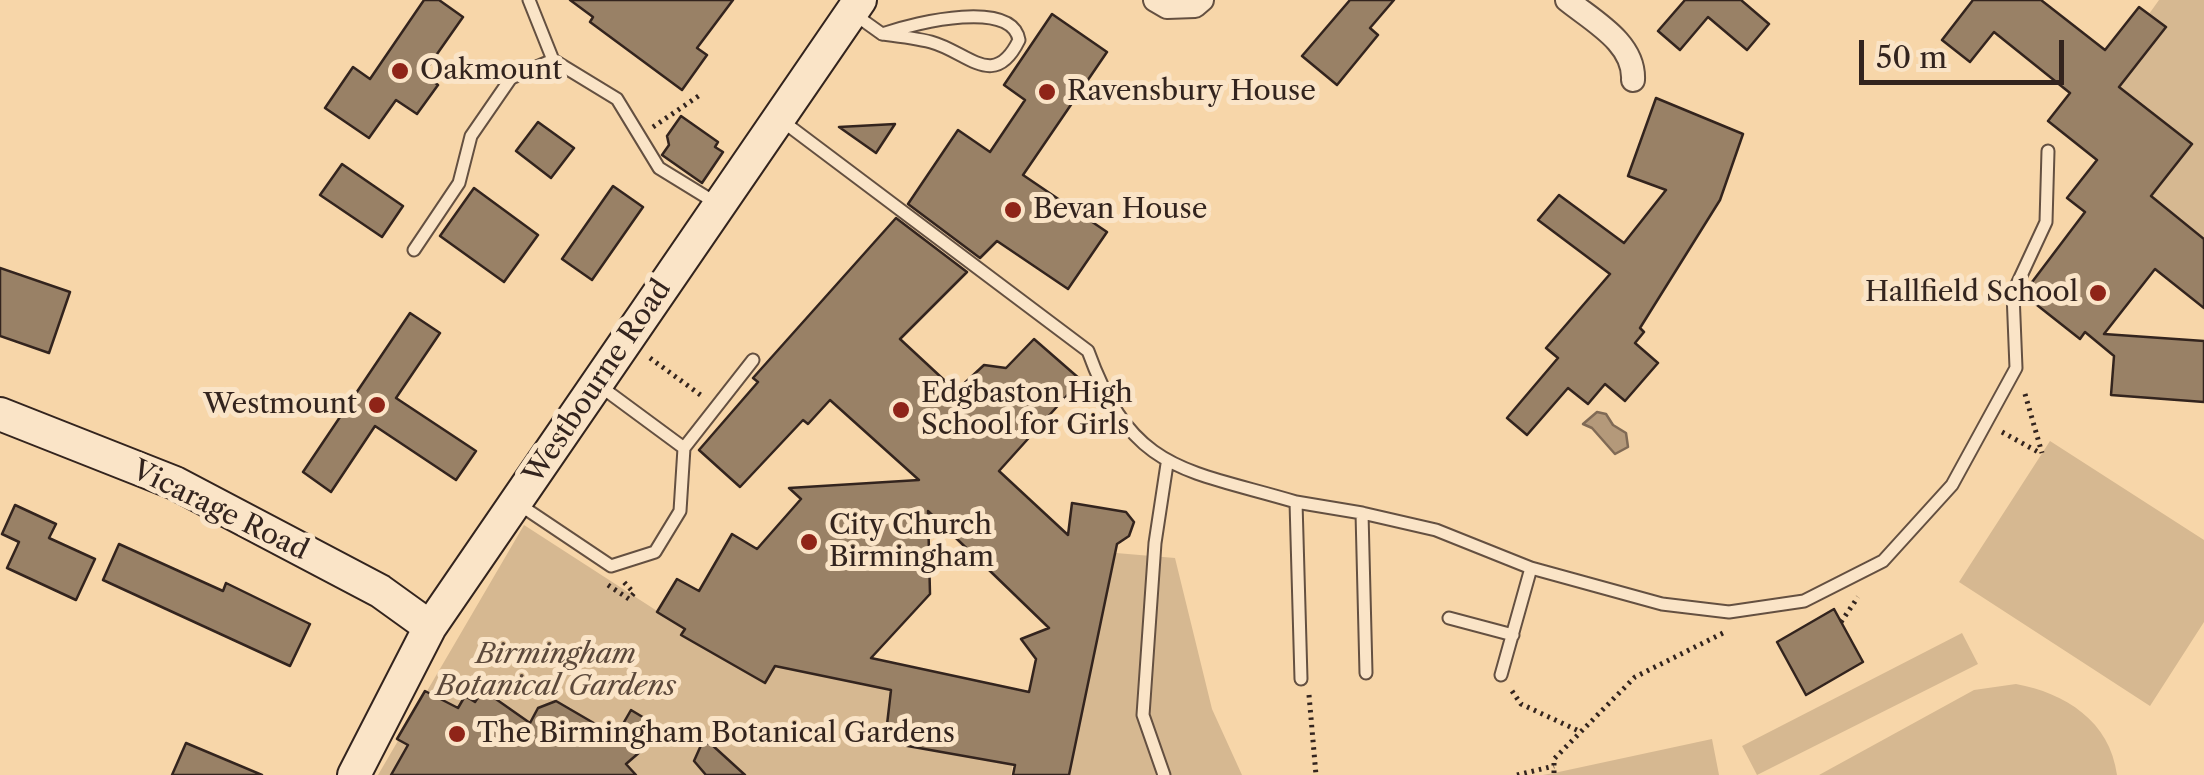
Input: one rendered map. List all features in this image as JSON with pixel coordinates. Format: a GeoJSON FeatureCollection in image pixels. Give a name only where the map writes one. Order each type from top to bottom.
{"type":"FeatureCollection","features":[{"type":"Feature","properties":{"kind":"main road","name":"Westbourne Road"},"geometry":{"type":"LineString","coordinates":[[354,775],[430,627],[598,384],[716,203],[855,6]]}},
{"type":"Feature","properties":{"kind":"main road","name":"Vicarage Road"},"geometry":{"type":"LineString","coordinates":[[0,414],[175,483],[380,591],[430,627]]}},
{"type":"Feature","properties":{"kind":"street"},"geometry":{"type":"LineString","coordinates":[[1154,0],[1167,7],[1195,6],[1202,0]]}},
{"type":"Feature","properties":{"kind":"street"},"geometry":{"type":"LineString","coordinates":[[1567,10],[1617,40],[1634,64],[1633,80]]}},
{"type":"Feature","properties":{"kind":"lane"},"geometry":{"type":"LineString","coordinates":[[529,0],[553,60],[617,99],[642,134],[659,168],[716,203]]}},
{"type":"Feature","properties":{"kind":"lane"},"geometry":{"type":"LineString","coordinates":[[855,6],[882,34],[933,42],[984,66],[997,66],[1011,57],[1019,40],[1009,15],[996,5],[979,2],[882,34]]}},
{"type":"Feature","properties":{"kind":"lane"},"geometry":{"type":"LineString","coordinates":[[414,250],[459,183],[471,136],[512,78],[553,60]]}},
{"type":"Feature","properties":{"kind":"lane"},"geometry":{"type":"LineString","coordinates":[[778,118],[1088,351],[1103,394],[1137,438],[1166,464],[1220,484],[1436,530],[1531,568],[1662,604],[1729,612],[1804,601],[1883,561],[1952,486],[2016,368],[2013,292],[2046,222],[2048,152]]}},
{"type":"Feature","properties":{"kind":"lane"},"geometry":{"type":"LineString","coordinates":[[516,502],[611,566],[654,552],[680,511],[684,448],[753,360]]}},
{"type":"Feature","properties":{"kind":"lane"},"geometry":{"type":"LineString","coordinates":[[598,384],[684,448]]}},
{"type":"Feature","properties":{"kind":"lane"},"geometry":{"type":"LineString","coordinates":[[1164,775],[1142,715],[1166,464]]}},
{"type":"Feature","properties":{"kind":"lane"},"geometry":{"type":"LineString","coordinates":[[1296,502],[1301,679]]}},
{"type":"Feature","properties":{"kind":"lane"},"geometry":{"type":"LineString","coordinates":[[1362,513],[1366,673]]}},
{"type":"Feature","properties":{"kind":"lane"},"geometry":{"type":"LineString","coordinates":[[1502,676],[1531,568]]}},
{"type":"Feature","properties":{"kind":"lane"},"geometry":{"type":"LineString","coordinates":[[1448,618],[1513,634]]}},
{"type":"Feature","properties":{"kind":"path"},"geometry":{"type":"LineString","coordinates":[[642,134],[700,95]]}},
{"type":"Feature","properties":{"kind":"path"},"geometry":{"type":"LineString","coordinates":[[1986,423],[2042,453],[2016,368]]}},
{"type":"Feature","properties":{"kind":"path"},"geometry":{"type":"LineString","coordinates":[[670,372],[716,408]]}},
{"type":"Feature","properties":{"kind":"path"},"geometry":{"type":"LineString","coordinates":[[606,584],[630,599],[634,593],[611,566]]}},
{"type":"Feature","properties":{"kind":"path"},"geometry":{"type":"LineString","coordinates":[[1517,775],[1554,769],[1554,759],[1635,677],[1754,618],[1766,607]]}},
{"type":"Feature","properties":{"kind":"path"},"geometry":{"type":"LineString","coordinates":[[1301,679],[1310,698],[1316,775]]}},
{"type":"Feature","properties":{"kind":"path"},"geometry":{"type":"LineString","coordinates":[[1521,704],[1581,732]]}},
{"type":"Feature","properties":{"kind":"green space"},"geometry":{"type":"Polygon","coordinates":[[[2159,0],[2204,0],[2204,239],[2151,196],[2191,144],[2119,87],[2165,27],[2149,14],[2159,0]]]}},
{"type":"Feature","properties":{"kind":"green space"},"geometry":{"type":"Polygon","coordinates":[[[2050,441],[2204,540],[2204,622],[2150,706],[1959,582],[2050,441]]]}},
{"type":"Feature","properties":{"kind":"green space","name":"Birmingham Botanical Gardens"},"geometry":{"type":"Polygon","coordinates":[[[524,525],[685,629],[682,636],[707,650],[891,690],[886,742],[1013,764],[1011,775],[378,775],[524,525]]]}},
{"type":"Feature","properties":{"kind":"green space"},"geometry":{"type":"Polygon","coordinates":[[[1116,553],[1175,558],[1212,709],[1242,775],[1069,775],[1116,553]]]}},
{"type":"Feature","properties":{"kind":"green space"},"geometry":{"type":"Polygon","coordinates":[[[1962,633],[1978,664],[1757,775],[1742,746],[1962,633]]]}},
{"type":"Feature","properties":{"kind":"green space"},"geometry":{"type":"Polygon","coordinates":[[[2016,684],[2051,694],[2082,713],[2105,739],[2117,775],[1819,775],[1974,690],[2016,684]]]}},
{"type":"Feature","properties":{"kind":"green space"},"geometry":{"type":"Polygon","coordinates":[[[1712,739],[1719,775],[1543,775],[1554,773],[1712,739]]]}},
{"type":"Feature","properties":{"kind":"shaded area"},"geometry":{"type":"Polygon","coordinates":[[[1597,412],[1606,414],[1613,425],[1626,433],[1628,447],[1615,454],[1592,428],[1583,424],[1597,412]]]}},
{"type":"Feature","properties":{"kind":"building","name":"Oakmount"},"geometry":{"type":"Polygon","coordinates":[[[424,0],[439,0],[463,17],[423,74],[438,85],[417,114],[396,100],[369,138],[325,108],[353,67],[370,79],[424,0]]]}},
{"type":"Feature","properties":{"kind":"building"},"geometry":{"type":"Polygon","coordinates":[[[570,0],[733,0],[697,48],[707,55],[682,90],[590,22],[593,17],[570,0]]]}},
{"type":"Feature","properties":{"kind":"building"},"geometry":{"type":"Polygon","coordinates":[[[1350,0],[1394,0],[1370,28],[1378,35],[1337,85],[1302,56],[1350,0]]]}},
{"type":"Feature","properties":{"kind":"building"},"geometry":{"type":"Polygon","coordinates":[[[1685,0],[1741,0],[1769,24],[1747,50],[1708,17],[1680,50],[1658,31],[1685,0]]]}},
{"type":"Feature","properties":{"kind":"building"},"geometry":{"type":"Polygon","coordinates":[[[1973,0],[2041,0],[2105,50],[2139,7],[2166,27],[2119,87],[2192,144],[2151,196],[2204,239],[2204,308],[2155,269],[2104,334],[2204,341],[2204,402],[2111,395],[2114,356],[2085,332],[2080,339],[2023,294],[2085,212],[2067,198],[2097,160],[2048,121],[2070,93],[1994,32],[1970,62],[1942,40],[1973,0]]]}},
{"type":"Feature","properties":{"kind":"building"},"geometry":{"type":"Polygon","coordinates":[[[1052,14],[1107,52],[1023,175],[1107,232],[1068,289],[997,241],[980,258],[908,204],[958,130],[990,152],[1025,100],[1004,85],[1052,14]]]}},
{"type":"Feature","properties":{"kind":"building"},"geometry":{"type":"Polygon","coordinates":[[[1656,98],[1743,134],[1720,200],[1640,328],[1644,332],[1635,343],[1658,363],[1625,401],[1605,384],[1588,404],[1568,388],[1527,435],[1507,418],[1558,358],[1546,348],[1610,274],[1538,220],[1559,195],[1624,243],[1666,190],[1628,176],[1656,98]]]}},
{"type":"Feature","properties":{"kind":"building"},"geometry":{"type":"Polygon","coordinates":[[[681,116],[718,142],[715,147],[723,152],[702,183],[662,155],[669,145],[667,136],[681,116]]]}},
{"type":"Feature","properties":{"kind":"building"},"geometry":{"type":"Polygon","coordinates":[[[538,122],[574,148],[551,178],[516,151],[538,122]]]}},
{"type":"Feature","properties":{"kind":"building"},"geometry":{"type":"Polygon","coordinates":[[[895,124],[876,153],[839,127],[895,124]]]}},
{"type":"Feature","properties":{"kind":"building"},"geometry":{"type":"Polygon","coordinates":[[[342,164],[403,206],[382,237],[320,195],[342,164]]]}},
{"type":"Feature","properties":{"kind":"building"},"geometry":{"type":"Polygon","coordinates":[[[613,186],[643,207],[592,280],[562,259],[613,186]]]}},
{"type":"Feature","properties":{"kind":"building"},"geometry":{"type":"Polygon","coordinates":[[[474,188],[538,235],[504,282],[440,236],[474,188]]]}},
{"type":"Feature","properties":{"kind":"building"},"geometry":{"type":"Polygon","coordinates":[[[896,218],[967,272],[900,339],[956,391],[984,365],[1006,368],[1034,339],[1081,380],[999,471],[1068,535],[1072,503],[1126,512],[1134,522],[1129,536],[1117,544],[1069,775],[1013,775],[1015,765],[885,742],[891,690],[775,666],[765,683],[681,635],[685,629],[657,612],[677,579],[699,591],[732,534],[757,549],[801,499],[789,488],[919,480],[830,400],[808,424],[803,420],[740,487],[699,450],[758,382],[753,378],[896,218]],[[928,511],[930,594],[871,658],[1029,692],[1036,659],[1021,639],[1049,628],[928,511]]]}},
{"type":"Feature","properties":{"kind":"building"},"geometry":{"type":"Polygon","coordinates":[[[0,268],[70,292],[49,353],[0,336],[0,268]]]}},
{"type":"Feature","properties":{"kind":"building","name":"Westmount"},"geometry":{"type":"Polygon","coordinates":[[[410,313],[440,333],[396,398],[476,451],[456,480],[375,426],[331,492],[303,472],[410,313]]]}},
{"type":"Feature","properties":{"kind":"building"},"geometry":{"type":"Polygon","coordinates":[[[15,505],[56,524],[49,538],[95,559],[76,600],[7,568],[19,542],[2,534],[15,505]]]}},
{"type":"Feature","properties":{"kind":"building"},"geometry":{"type":"Polygon","coordinates":[[[119,544],[223,591],[226,583],[310,624],[290,666],[103,580],[119,544]]]}},
{"type":"Feature","properties":{"kind":"building"},"geometry":{"type":"Polygon","coordinates":[[[1834,609],[1863,662],[1806,695],[1777,642],[1834,609]]]}},
{"type":"Feature","properties":{"kind":"building"},"geometry":{"type":"Polygon","coordinates":[[[483,690],[530,723],[538,708],[556,701],[616,736],[631,710],[656,725],[641,751],[626,764],[636,775],[391,775],[408,745],[397,739],[425,691],[458,708],[465,696],[475,702],[483,690]]]}},
{"type":"Feature","properties":{"kind":"building"},"geometry":{"type":"Polygon","coordinates":[[[186,743],[262,775],[172,775],[186,743]]]}},
{"type":"Feature","properties":{"kind":"building"},"geometry":{"type":"Polygon","coordinates":[[[702,743],[711,744],[745,775],[706,775],[694,761],[702,743]]]}},
{"type":"Feature","properties":{"kind":"place","name":"Oakmount"},"geometry":{"type":"Point","coordinates":[400,71]}},
{"type":"Feature","properties":{"kind":"place","name":"Ravensbury House"},"geometry":{"type":"Point","coordinates":[1047,92]}},
{"type":"Feature","properties":{"kind":"place","name":"Bevan House"},"geometry":{"type":"Point","coordinates":[1013,210]}},
{"type":"Feature","properties":{"kind":"place","name":"Hallfield School"},"geometry":{"type":"Point","coordinates":[2098,293]}},
{"type":"Feature","properties":{"kind":"place","name":"Westmount"},"geometry":{"type":"Point","coordinates":[377,405]}},
{"type":"Feature","properties":{"kind":"place","name":"Edgbaston High School for Girls"},"geometry":{"type":"Point","coordinates":[901,410]}},
{"type":"Feature","properties":{"kind":"place","name":"City Church Birmingham"},"geometry":{"type":"Point","coordinates":[809,542]}},
{"type":"Feature","properties":{"kind":"place","name":"The Birmingham Botanical Gardens"},"geometry":{"type":"Point","coordinates":[457,734]}}]}
